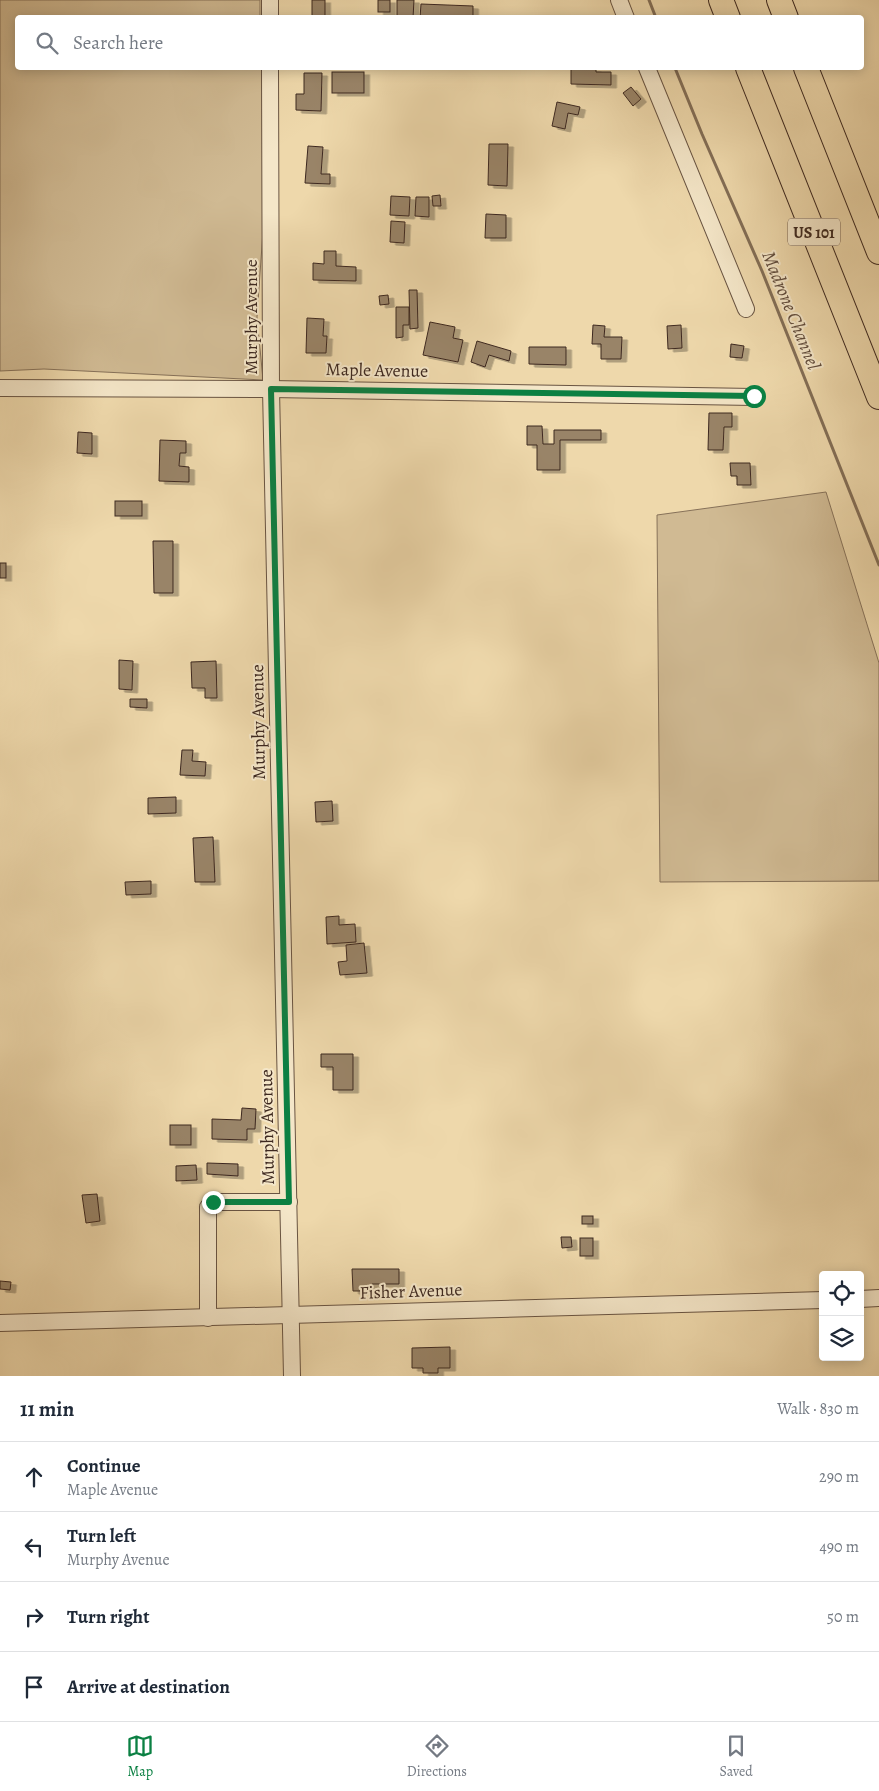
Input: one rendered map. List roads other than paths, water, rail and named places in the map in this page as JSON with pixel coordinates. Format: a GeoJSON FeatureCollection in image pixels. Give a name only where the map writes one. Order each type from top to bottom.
{"type":"FeatureCollection","features":[{"type":"Feature","properties":{"kind":"highway"},"geometry":{"type":"LineString","coordinates":[[721,0],[727,15]]}},
{"type":"Feature","properties":{"kind":"highway"},"geometry":{"type":"LineString","coordinates":[[779,0],[785,15]]}},
{"type":"Feature","properties":{"kind":"highway","name":"US 101"},"geometry":{"type":"LineString","coordinates":[[749,70],[879,397]]}},
{"type":"Feature","properties":{"kind":"highway","name":"US 101"},"geometry":{"type":"LineString","coordinates":[[807,70],[879,252]]}},
{"type":"Feature","properties":{"kind":"street"},"geometry":{"type":"LineString","coordinates":[[270,0],[270,15]]}},
{"type":"Feature","properties":{"kind":"street"},"geometry":{"type":"LineString","coordinates":[[619,0],[625,15]]}},
{"type":"Feature","properties":{"kind":"street","name":"Murphy Avenue"},"geometry":{"type":"LineString","coordinates":[[270,70],[271,389],[292,1376]]}},
{"type":"Feature","properties":{"kind":"street"},"geometry":{"type":"LineString","coordinates":[[648,70],[746,309]]}},
{"type":"Feature","properties":{"kind":"street","name":"Maple Avenue"},"geometry":{"type":"LineString","coordinates":[[0,388],[271,389],[754,396]]}},
{"type":"Feature","properties":{"kind":"street"},"geometry":{"type":"LineString","coordinates":[[208,1318],[208,1207],[213,1202],[289,1202]]}},
{"type":"Feature","properties":{"kind":"street"},"geometry":{"type":"LineString","coordinates":[[864,1299],[879,1298]]}},
{"type":"Feature","properties":{"kind":"street","name":"Fisher Avenue"},"geometry":{"type":"LineString","coordinates":[[0,1322],[291,1316],[561,1306],[819,1300]]}},
{"type":"Feature","properties":{"kind":"waterway","name":"Madrone Channel"},"geometry":{"type":"LineString","coordinates":[[649,0],[655,15]]}},
{"type":"Feature","properties":{"kind":"waterway","name":"Madrone Channel"},"geometry":{"type":"LineString","coordinates":[[676,70],[762,271],[879,565]]}}]}
